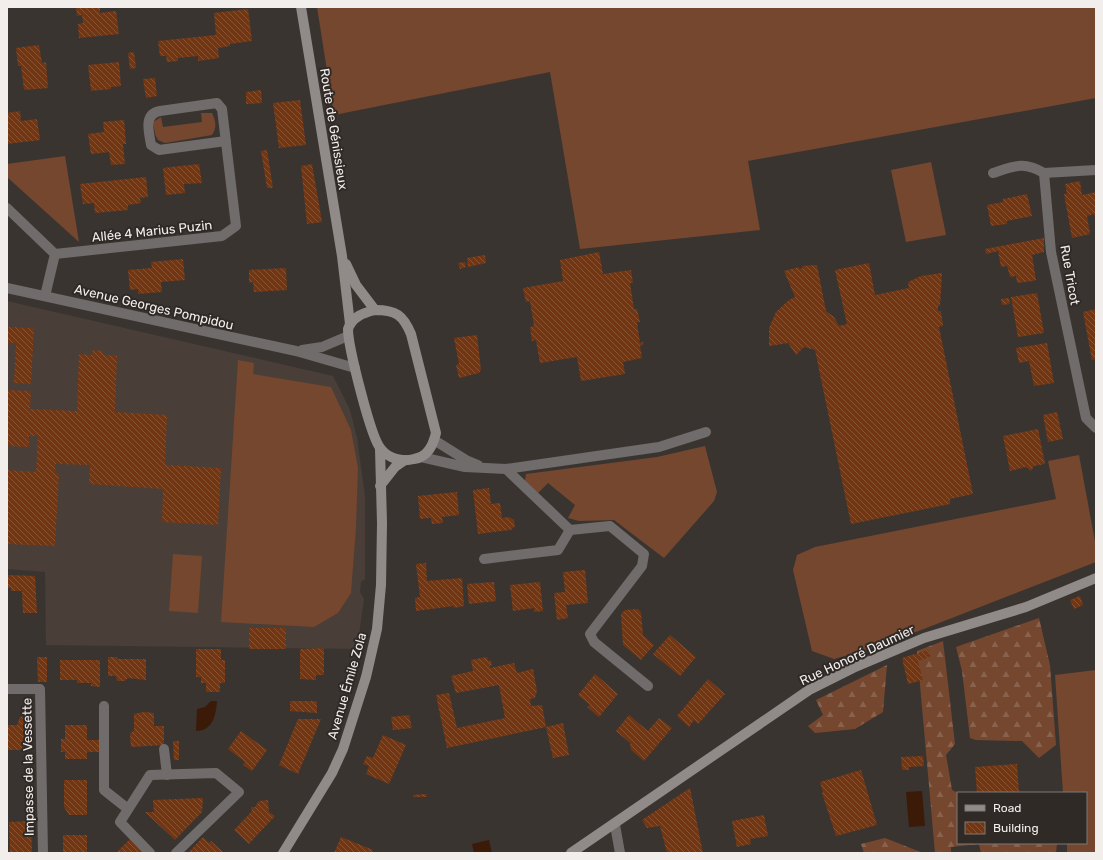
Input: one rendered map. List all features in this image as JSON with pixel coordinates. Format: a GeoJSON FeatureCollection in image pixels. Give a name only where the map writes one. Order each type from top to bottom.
{"type":"FeatureCollection","features":[{"type":"Feature","properties":{"kind":"main road","name":"Route de Génissieux"},"geometry":{"type":"LineString","coordinates":[[301,7],[342,256],[350,324],[348,336],[355,368],[373,433],[380,449],[380,486]]}},
{"type":"Feature","properties":{"kind":"main road","name":"Route de Génissieux"},"geometry":{"type":"LineString","coordinates":[[342,256],[356,285],[375,310]]}},
{"type":"Feature","properties":{"kind":"main road"},"geometry":{"type":"LineString","coordinates":[[350,324],[362,314],[375,310],[386,310],[399,314],[406,323],[411,334],[434,420],[436,433],[434,440],[431,447],[421,457],[396,460],[380,449]]}},
{"type":"Feature","properties":{"kind":"main road"},"geometry":{"type":"LineString","coordinates":[[380,486],[395,467],[405,460]]}},
{"type":"Feature","properties":{"kind":"main road","name":"Avenue Émile Zola"},"geometry":{"type":"LineString","coordinates":[[283,853],[332,772],[342,749],[366,677],[377,630],[381,585],[382,523],[380,486]]}},
{"type":"Feature","properties":{"kind":"main road","name":"Rue Honoré Daumier"},"geometry":{"type":"LineString","coordinates":[[571,853],[615,825],[809,690],[853,668],[924,638],[1026,607],[1096,578]]}},
{"type":"Feature","properties":{"kind":"street","name":"Allée 4 Marius Puzin"},"geometry":{"type":"LineString","coordinates":[[55,254],[222,236],[231,231],[236,226],[226,141],[222,109],[217,103],[154,112],[150,116],[148,122],[151,145],[159,150],[226,141]]}},
{"type":"Feature","properties":{"kind":"street"},"geometry":{"type":"LineString","coordinates":[[993,173],[1016,165],[1032,166],[1044,173],[1096,170]]}},
{"type":"Feature","properties":{"kind":"street","name":"Rue Tricot"},"geometry":{"type":"LineString","coordinates":[[1044,173],[1051,252],[1086,418],[1096,428]]}},
{"type":"Feature","properties":{"kind":"street"},"geometry":{"type":"LineString","coordinates":[[7,208],[55,254],[45,296]]}},
{"type":"Feature","properties":{"kind":"street","name":"Avenue Georges Pompidou"},"geometry":{"type":"LineString","coordinates":[[7,288],[296,351],[355,368]]}},
{"type":"Feature","properties":{"kind":"street","name":"Avenue Georges Pompidou"},"geometry":{"type":"LineString","coordinates":[[296,351],[322,347],[348,336]]}},
{"type":"Feature","properties":{"kind":"street"},"geometry":{"type":"LineString","coordinates":[[421,457],[465,467],[506,469],[660,447],[706,432]]}},
{"type":"Feature","properties":{"kind":"street"},"geometry":{"type":"LineString","coordinates":[[434,440],[466,460],[481,467]]}},
{"type":"Feature","properties":{"kind":"street"},"geometry":{"type":"LineString","coordinates":[[506,469],[570,530],[610,526],[644,554],[642,566],[590,634],[594,642],[648,686]]}},
{"type":"Feature","properties":{"kind":"street"},"geometry":{"type":"LineString","coordinates":[[484,560],[558,550],[570,530]]}},
{"type":"Feature","properties":{"kind":"street","name":"Impasse de la Vessette"},"geometry":{"type":"LineString","coordinates":[[7,689],[40,689],[43,853]]}},
{"type":"Feature","properties":{"kind":"street"},"geometry":{"type":"LineString","coordinates":[[104,706],[104,790],[128,809]]}},
{"type":"Feature","properties":{"kind":"street"},"geometry":{"type":"LineString","coordinates":[[164,749],[167,775]]}},
{"type":"Feature","properties":{"kind":"street"},"geometry":{"type":"LineString","coordinates":[[150,853],[120,822],[150,775],[216,773],[239,792],[176,853]]}},
{"type":"Feature","properties":{"kind":"street"},"geometry":{"type":"LineString","coordinates":[[615,825],[620,853]]}},
{"type":"Feature","properties":{"kind":"shaded area"},"geometry":{"type":"Polygon","coordinates":[[[7,301],[333,376],[350,410],[357,438],[365,496],[365,579],[361,582],[360,592],[364,599],[357,649],[46,645],[45,572],[7,569],[7,301]]]}},
{"type":"Feature","properties":{"kind":"shaded area"},"geometry":{"type":"Polygon","coordinates":[[[211,701],[217,701],[216,712],[210,725],[202,730],[196,731],[197,709],[205,707],[211,701]]]}},
{"type":"Feature","properties":{"kind":"shaded area"},"geometry":{"type":"Polygon","coordinates":[[[922,791],[925,826],[909,827],[906,792],[922,791]]]}},
{"type":"Feature","properties":{"kind":"shaded area"},"geometry":{"type":"Polygon","coordinates":[[[489,840],[492,853],[474,853],[472,844],[489,840]]]}},
{"type":"Feature","properties":{"kind":"green space"},"geometry":{"type":"Polygon","coordinates":[[[317,7],[1096,7],[1096,98],[748,161],[760,230],[580,249],[550,72],[334,115],[317,7]]]}},
{"type":"Feature","properties":{"kind":"green space"},"geometry":{"type":"Polygon","coordinates":[[[201,113],[212,113],[215,129],[212,135],[165,143],[158,140],[155,134],[153,122],[161,117],[163,127],[202,122],[201,113]]]}},
{"type":"Feature","properties":{"kind":"green space"},"geometry":{"type":"Polygon","coordinates":[[[65,156],[79,242],[7,177],[7,164],[65,156]]]}},
{"type":"Feature","properties":{"kind":"green space"},"geometry":{"type":"Polygon","coordinates":[[[931,162],[946,235],[906,242],[891,170],[931,162]]]}},
{"type":"Feature","properties":{"kind":"green space"},"geometry":{"type":"Polygon","coordinates":[[[238,360],[254,363],[253,374],[331,387],[351,430],[358,468],[356,527],[351,593],[338,613],[314,627],[221,622],[238,360]]]}},
{"type":"Feature","properties":{"kind":"green space"},"geometry":{"type":"Polygon","coordinates":[[[705,446],[717,492],[714,501],[664,558],[614,520],[579,521],[568,518],[575,505],[548,483],[538,493],[525,481],[526,474],[657,457],[705,446]]]}},
{"type":"Feature","properties":{"kind":"green space"},"geometry":{"type":"Polygon","coordinates":[[[1079,455],[1096,547],[1096,562],[880,646],[834,659],[812,651],[793,570],[797,555],[815,547],[1056,499],[1048,461],[1079,455]]]}},
{"type":"Feature","properties":{"kind":"green space"},"geometry":{"type":"Polygon","coordinates":[[[173,554],[202,556],[198,613],[169,611],[173,554]]]}},
{"type":"Feature","properties":{"kind":"green space"},"geometry":{"type":"Polygon","coordinates":[[[1039,618],[1050,665],[1056,745],[1039,758],[1022,741],[976,740],[970,738],[962,671],[956,647],[1039,618]]]}},
{"type":"Feature","properties":{"kind":"green space"},"geometry":{"type":"Polygon","coordinates":[[[943,641],[955,744],[946,755],[952,790],[957,792],[957,844],[979,844],[951,847],[951,853],[935,853],[917,651],[943,641]]]}},
{"type":"Feature","properties":{"kind":"green space"},"geometry":{"type":"Polygon","coordinates":[[[887,665],[883,712],[855,729],[815,733],[808,726],[823,715],[816,700],[887,665]]]}},
{"type":"Feature","properties":{"kind":"green space"},"geometry":{"type":"Polygon","coordinates":[[[1096,670],[1096,853],[1067,853],[1067,844],[1087,844],[1087,792],[1063,792],[1055,675],[1096,670]]]}},
{"type":"Feature","properties":{"kind":"green space"},"geometry":{"type":"Polygon","coordinates":[[[885,838],[923,853],[864,853],[861,844],[885,838]]]}},
{"type":"Feature","properties":{"kind":"green space"},"geometry":{"type":"Polygon","coordinates":[[[979,844],[1057,844],[1056,853],[981,853],[979,844]]]}},
{"type":"Feature","properties":{"kind":"building"},"geometry":{"type":"Polygon","coordinates":[[[76,7],[100,7],[100,13],[116,11],[119,34],[79,38],[78,24],[83,23],[82,15],[77,16],[76,7]]]}},
{"type":"Feature","properties":{"kind":"building"},"geometry":{"type":"Polygon","coordinates":[[[248,9],[252,41],[230,44],[230,46],[218,48],[219,58],[198,61],[198,56],[178,58],[178,61],[167,62],[166,56],[160,56],[158,41],[216,35],[214,13],[248,9]]]}},
{"type":"Feature","properties":{"kind":"building"},"geometry":{"type":"Polygon","coordinates":[[[39,45],[42,63],[46,62],[48,88],[24,90],[21,66],[18,66],[16,48],[39,45]]]}},
{"type":"Feature","properties":{"kind":"building"},"geometry":{"type":"Polygon","coordinates":[[[134,52],[136,68],[130,69],[128,53],[134,52]]]}},
{"type":"Feature","properties":{"kind":"building"},"geometry":{"type":"Polygon","coordinates":[[[119,62],[121,86],[111,87],[111,89],[91,91],[88,65],[119,62]]]}},
{"type":"Feature","properties":{"kind":"building"},"geometry":{"type":"Polygon","coordinates":[[[155,78],[157,96],[146,98],[143,79],[155,78]]]}},
{"type":"Feature","properties":{"kind":"building"},"geometry":{"type":"Polygon","coordinates":[[[261,90],[262,103],[246,104],[246,92],[261,90]]]}},
{"type":"Feature","properties":{"kind":"building"},"geometry":{"type":"Polygon","coordinates":[[[300,100],[306,145],[279,148],[273,103],[300,100]]]}},
{"type":"Feature","properties":{"kind":"building"},"geometry":{"type":"Polygon","coordinates":[[[20,111],[21,121],[37,119],[40,140],[7,144],[7,113],[20,111]]]}},
{"type":"Feature","properties":{"kind":"building"},"geometry":{"type":"Polygon","coordinates":[[[124,120],[126,144],[123,144],[125,164],[111,165],[109,152],[91,154],[88,134],[104,132],[103,122],[124,120]]]}},
{"type":"Feature","properties":{"kind":"building"},"geometry":{"type":"Polygon","coordinates":[[[267,150],[273,188],[267,188],[261,151],[267,150]]]}},
{"type":"Feature","properties":{"kind":"building"},"geometry":{"type":"Polygon","coordinates":[[[199,164],[202,183],[184,184],[185,193],[166,195],[163,168],[199,164]]]}},
{"type":"Feature","properties":{"kind":"building"},"geometry":{"type":"Polygon","coordinates":[[[312,164],[322,222],[307,224],[301,166],[312,164]]]}},
{"type":"Feature","properties":{"kind":"building"},"geometry":{"type":"Polygon","coordinates":[[[146,177],[148,197],[140,198],[141,203],[128,205],[128,210],[95,213],[94,203],[83,204],[80,184],[146,177]]]}},
{"type":"Feature","properties":{"kind":"building"},"geometry":{"type":"Polygon","coordinates":[[[1080,181],[1082,195],[1096,192],[1096,222],[1094,214],[1087,216],[1090,234],[1072,238],[1064,194],[1067,194],[1065,184],[1080,181]]]}},
{"type":"Feature","properties":{"kind":"building"},"geometry":{"type":"Polygon","coordinates":[[[1027,194],[1032,216],[1007,221],[1007,224],[991,226],[987,205],[1003,202],[1003,199],[1027,194]]]}},
{"type":"Feature","properties":{"kind":"building"},"geometry":{"type":"Polygon","coordinates":[[[1044,238],[1044,252],[1032,255],[1036,280],[1033,281],[1017,283],[1016,276],[1010,277],[1007,266],[1001,267],[998,251],[986,254],[985,249],[1044,238]]]}},
{"type":"Feature","properties":{"kind":"building"},"geometry":{"type":"Polygon","coordinates":[[[599,252],[603,274],[631,270],[633,283],[630,283],[634,309],[637,309],[640,322],[637,322],[640,343],[643,342],[643,345],[640,346],[642,358],[623,362],[625,374],[581,381],[577,357],[540,363],[536,340],[532,341],[530,327],[534,326],[530,301],[526,302],[523,288],[563,281],[560,260],[599,252]]]}},
{"type":"Feature","properties":{"kind":"building"},"geometry":{"type":"Polygon","coordinates":[[[485,255],[486,263],[468,267],[467,258],[485,255]]]}},
{"type":"Feature","properties":{"kind":"building"},"geometry":{"type":"Polygon","coordinates":[[[183,259],[185,280],[161,282],[162,292],[138,294],[138,289],[130,290],[128,270],[152,268],[151,262],[183,259]]]}},
{"type":"Feature","properties":{"kind":"building"},"geometry":{"type":"Polygon","coordinates":[[[465,262],[466,267],[460,269],[458,263],[465,262]]]}},
{"type":"Feature","properties":{"kind":"building"},"geometry":{"type":"Polygon","coordinates":[[[869,263],[875,295],[909,288],[908,282],[921,276],[942,273],[940,306],[938,306],[938,311],[941,311],[943,326],[939,327],[973,494],[950,499],[950,504],[851,524],[815,350],[804,347],[796,355],[788,343],[769,346],[769,328],[776,312],[789,300],[795,297],[784,271],[799,267],[799,269],[803,268],[802,266],[817,265],[826,311],[834,317],[839,326],[847,324],[835,270],[869,263]]]}},
{"type":"Feature","properties":{"kind":"building"},"geometry":{"type":"Polygon","coordinates":[[[286,268],[287,290],[254,292],[253,282],[249,283],[249,270],[286,268]]]}},
{"type":"Feature","properties":{"kind":"building"},"geometry":{"type":"Polygon","coordinates":[[[1037,293],[1044,333],[1018,337],[1011,297],[1037,293]]]}},
{"type":"Feature","properties":{"kind":"building"},"geometry":{"type":"Polygon","coordinates":[[[1009,298],[1010,304],[1002,305],[1001,299],[1009,298]]]}},
{"type":"Feature","properties":{"kind":"building"},"geometry":{"type":"Polygon","coordinates":[[[1096,309],[1096,359],[1092,360],[1083,312],[1096,309]]]}},
{"type":"Feature","properties":{"kind":"building"},"geometry":{"type":"Polygon","coordinates":[[[7,327],[34,328],[31,384],[14,383],[16,343],[7,343],[7,327]]]}},
{"type":"Feature","properties":{"kind":"building"},"geometry":{"type":"Polygon","coordinates":[[[477,335],[481,370],[479,373],[459,378],[456,365],[459,364],[454,338],[477,335]]]}},
{"type":"Feature","properties":{"kind":"building"},"geometry":{"type":"Polygon","coordinates":[[[1047,343],[1054,383],[1034,386],[1029,361],[1019,363],[1016,348],[1047,343]]]}},
{"type":"Feature","properties":{"kind":"building"},"geometry":{"type":"Polygon","coordinates":[[[93,350],[103,351],[103,355],[117,356],[115,412],[167,415],[165,465],[221,468],[218,525],[162,522],[163,489],[89,484],[90,465],[56,464],[55,473],[59,473],[55,546],[7,544],[7,470],[36,472],[38,436],[29,436],[29,447],[7,446],[7,390],[31,391],[30,409],[77,411],[79,354],[92,355],[93,350]]]}},
{"type":"Feature","properties":{"kind":"building"},"geometry":{"type":"Polygon","coordinates":[[[1057,412],[1063,439],[1048,442],[1043,415],[1057,412]]]}},
{"type":"Feature","properties":{"kind":"building"},"geometry":{"type":"Polygon","coordinates":[[[1038,429],[1045,464],[1034,466],[1031,471],[1026,467],[1010,471],[1003,436],[1038,429]]]}},
{"type":"Feature","properties":{"kind":"building"},"geometry":{"type":"Polygon","coordinates":[[[489,488],[491,504],[500,503],[502,518],[509,517],[514,520],[515,526],[511,530],[478,534],[473,490],[489,488]]]}},
{"type":"Feature","properties":{"kind":"building"},"geometry":{"type":"Polygon","coordinates":[[[457,492],[459,515],[442,517],[443,523],[432,524],[431,518],[420,519],[418,496],[457,492]]]}},
{"type":"Feature","properties":{"kind":"building"},"geometry":{"type":"Polygon","coordinates":[[[426,563],[427,581],[462,578],[464,606],[416,611],[415,598],[420,597],[416,564],[426,563]]]}},
{"type":"Feature","properties":{"kind":"building"},"geometry":{"type":"Polygon","coordinates":[[[585,570],[588,603],[566,605],[568,618],[557,620],[554,593],[565,592],[563,572],[585,570]]]}},
{"type":"Feature","properties":{"kind":"building"},"geometry":{"type":"Polygon","coordinates":[[[7,575],[35,576],[37,613],[23,613],[22,591],[11,591],[11,588],[7,588],[7,575]]]}},
{"type":"Feature","properties":{"kind":"building"},"geometry":{"type":"Polygon","coordinates":[[[494,582],[496,601],[469,604],[467,584],[494,582]]]}},
{"type":"Feature","properties":{"kind":"building"},"geometry":{"type":"Polygon","coordinates":[[[540,582],[543,611],[534,612],[534,608],[513,611],[510,585],[540,582]]]}},
{"type":"Feature","properties":{"kind":"building"},"geometry":{"type":"Polygon","coordinates":[[[1080,596],[1083,605],[1074,609],[1070,600],[1080,596]]]}},
{"type":"Feature","properties":{"kind":"building"},"geometry":{"type":"Polygon","coordinates":[[[638,609],[641,612],[643,635],[654,645],[641,660],[623,645],[621,614],[625,610],[638,609]]]}},
{"type":"Feature","properties":{"kind":"building"},"geometry":{"type":"Polygon","coordinates":[[[249,628],[286,628],[286,649],[249,649],[249,628]]]}},
{"type":"Feature","properties":{"kind":"building"},"geometry":{"type":"Polygon","coordinates":[[[670,635],[696,657],[680,676],[653,654],[670,635]]]}},
{"type":"Feature","properties":{"kind":"building"},"geometry":{"type":"Polygon","coordinates":[[[324,648],[324,675],[316,675],[316,680],[300,679],[300,649],[324,648]]]}},
{"type":"Feature","properties":{"kind":"building"},"geometry":{"type":"Polygon","coordinates":[[[196,649],[221,649],[221,660],[225,660],[225,683],[220,683],[220,692],[206,692],[206,683],[201,683],[201,677],[196,677],[196,649]]]}},
{"type":"Feature","properties":{"kind":"building"},"geometry":{"type":"Polygon","coordinates":[[[928,650],[932,656],[918,661],[923,680],[908,684],[902,658],[928,650]]]}},
{"type":"Feature","properties":{"kind":"building"},"geometry":{"type":"Polygon","coordinates":[[[37,657],[47,657],[47,682],[38,682],[37,657]]]}},
{"type":"Feature","properties":{"kind":"building"},"geometry":{"type":"Polygon","coordinates":[[[108,657],[117,657],[118,659],[146,659],[146,680],[128,678],[125,681],[117,681],[116,676],[108,676],[108,657]]]}},
{"type":"Feature","properties":{"kind":"building"},"geometry":{"type":"Polygon","coordinates":[[[487,657],[488,661],[491,660],[492,665],[490,668],[514,663],[517,673],[533,669],[537,691],[535,698],[530,699],[531,706],[542,705],[546,727],[447,748],[436,695],[449,693],[457,728],[505,718],[499,685],[456,693],[451,676],[473,671],[471,660],[487,657]]]}},
{"type":"Feature","properties":{"kind":"building"},"geometry":{"type":"Polygon","coordinates":[[[60,660],[100,660],[100,687],[91,686],[91,683],[77,683],[77,680],[60,680],[60,660]]]}},
{"type":"Feature","properties":{"kind":"building"},"geometry":{"type":"Polygon","coordinates":[[[595,674],[618,694],[599,717],[587,707],[590,705],[578,695],[595,674]]]}},
{"type":"Feature","properties":{"kind":"building"},"geometry":{"type":"Polygon","coordinates":[[[708,679],[725,694],[698,724],[694,720],[689,727],[677,716],[708,679]]]}},
{"type":"Feature","properties":{"kind":"building"},"geometry":{"type":"Polygon","coordinates":[[[290,701],[317,701],[317,713],[290,711],[290,701]]]}},
{"type":"Feature","properties":{"kind":"building"},"geometry":{"type":"Polygon","coordinates":[[[144,712],[154,713],[154,726],[164,726],[164,745],[131,747],[130,734],[134,730],[134,714],[144,712]]]}},
{"type":"Feature","properties":{"kind":"building"},"geometry":{"type":"Polygon","coordinates":[[[409,715],[412,728],[393,730],[391,717],[409,715]]]}},
{"type":"Feature","properties":{"kind":"building"},"geometry":{"type":"Polygon","coordinates":[[[629,715],[648,731],[659,718],[672,728],[644,761],[631,750],[630,743],[616,731],[629,715]]]}},
{"type":"Feature","properties":{"kind":"building"},"geometry":{"type":"Polygon","coordinates":[[[31,716],[31,740],[27,740],[27,750],[7,750],[7,725],[17,725],[20,717],[31,716]]]}},
{"type":"Feature","properties":{"kind":"building"},"geometry":{"type":"Polygon","coordinates":[[[298,719],[321,719],[298,774],[279,765],[298,719]]]}},
{"type":"Feature","properties":{"kind":"building"},"geometry":{"type":"Polygon","coordinates":[[[563,723],[569,755],[553,758],[546,727],[563,723]]]}},
{"type":"Feature","properties":{"kind":"building"},"geometry":{"type":"Polygon","coordinates":[[[65,725],[87,725],[87,740],[99,740],[99,752],[87,752],[87,759],[65,759],[65,752],[61,752],[61,739],[65,739],[65,725]]]}},
{"type":"Feature","properties":{"kind":"building"},"geometry":{"type":"Polygon","coordinates":[[[241,731],[267,750],[252,771],[243,765],[245,762],[228,749],[241,731]]]}},
{"type":"Feature","properties":{"kind":"building"},"geometry":{"type":"Polygon","coordinates":[[[383,735],[406,745],[389,784],[366,774],[369,766],[363,764],[367,756],[373,758],[383,735]]]}},
{"type":"Feature","properties":{"kind":"building"},"geometry":{"type":"Polygon","coordinates":[[[173,741],[179,741],[179,760],[174,760],[173,741]]]}},
{"type":"Feature","properties":{"kind":"building"},"geometry":{"type":"Polygon","coordinates":[[[923,756],[924,766],[909,767],[909,770],[902,770],[901,757],[923,756]]]}},
{"type":"Feature","properties":{"kind":"building"},"geometry":{"type":"Polygon","coordinates":[[[1017,764],[1019,792],[977,792],[975,767],[1017,764]]]}},
{"type":"Feature","properties":{"kind":"building"},"geometry":{"type":"Polygon","coordinates":[[[861,770],[877,825],[836,836],[822,793],[820,782],[861,770]]]}},
{"type":"Feature","properties":{"kind":"building"},"geometry":{"type":"Polygon","coordinates":[[[64,780],[87,780],[87,815],[69,815],[64,807],[64,780]]]}},
{"type":"Feature","properties":{"kind":"building"},"geometry":{"type":"Polygon","coordinates":[[[690,788],[703,853],[667,853],[660,826],[647,828],[642,820],[690,788]]]}},
{"type":"Feature","properties":{"kind":"building"},"geometry":{"type":"Polygon","coordinates":[[[426,794],[427,797],[413,797],[413,795],[426,794]]]}},
{"type":"Feature","properties":{"kind":"building"},"geometry":{"type":"Polygon","coordinates":[[[203,798],[202,812],[175,840],[145,812],[154,812],[153,800],[203,798]]]}},
{"type":"Feature","properties":{"kind":"building"},"geometry":{"type":"Polygon","coordinates":[[[268,800],[269,812],[275,816],[249,844],[234,830],[252,811],[251,807],[255,807],[259,801],[268,800]]]}},
{"type":"Feature","properties":{"kind":"building"},"geometry":{"type":"Polygon","coordinates":[[[764,815],[768,836],[750,839],[751,844],[737,847],[732,821],[764,815]]]}},
{"type":"Feature","properties":{"kind":"building"},"geometry":{"type":"Polygon","coordinates":[[[31,821],[32,853],[10,853],[9,822],[31,821]]]}},
{"type":"Feature","properties":{"kind":"building"},"geometry":{"type":"Polygon","coordinates":[[[63,835],[87,835],[87,853],[63,853],[63,835]]]}},
{"type":"Feature","properties":{"kind":"building"},"geometry":{"type":"Polygon","coordinates":[[[203,837],[209,843],[211,841],[224,853],[188,853],[203,837]]]}},
{"type":"Feature","properties":{"kind":"building"},"geometry":{"type":"Polygon","coordinates":[[[341,837],[373,850],[371,853],[334,853],[341,837]]]}},
{"type":"Feature","properties":{"kind":"building"},"geometry":{"type":"Polygon","coordinates":[[[130,839],[144,853],[116,853],[130,839]]]}}]}
